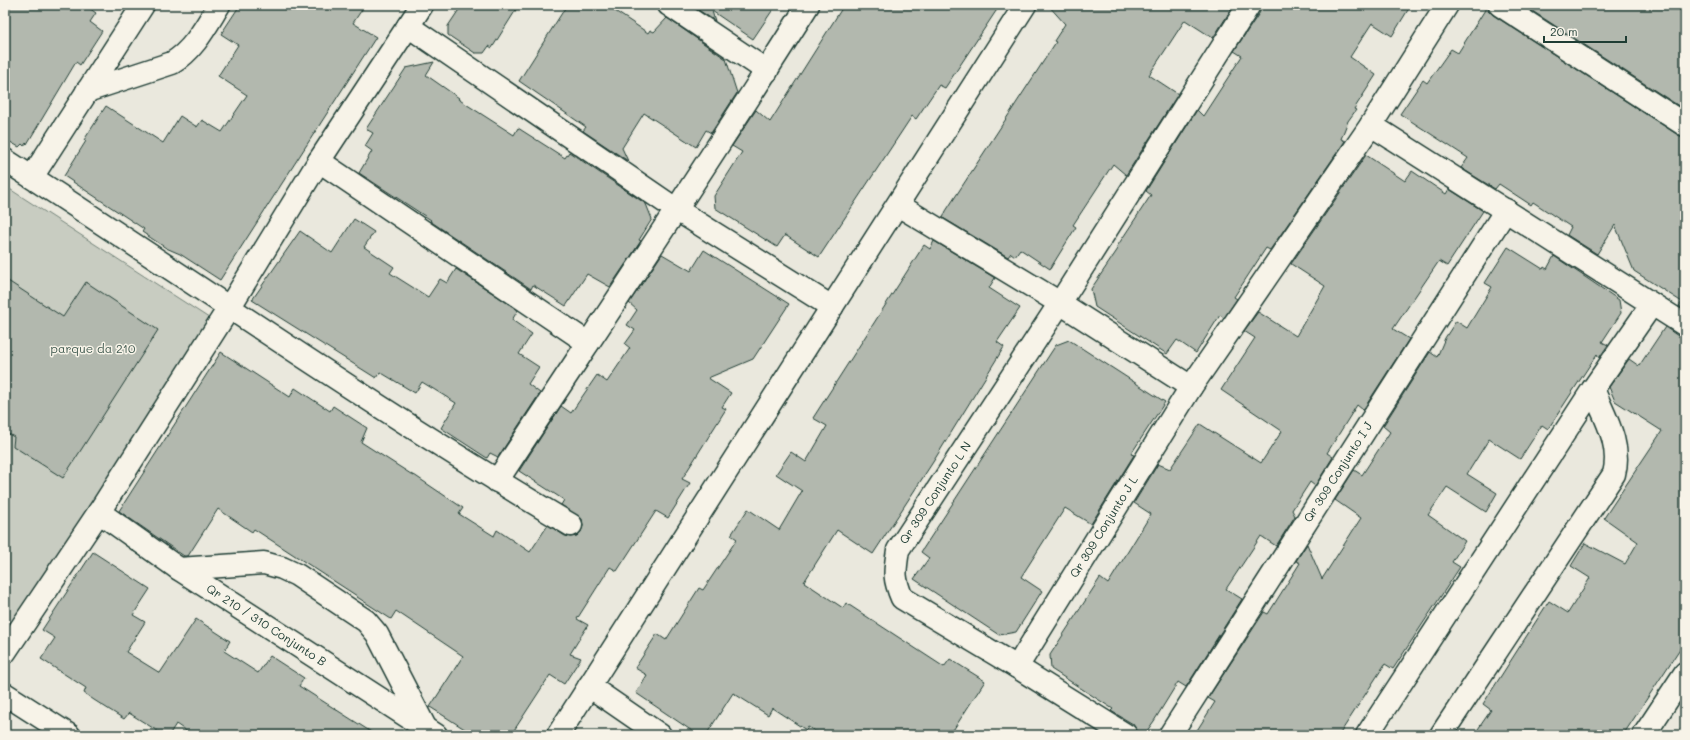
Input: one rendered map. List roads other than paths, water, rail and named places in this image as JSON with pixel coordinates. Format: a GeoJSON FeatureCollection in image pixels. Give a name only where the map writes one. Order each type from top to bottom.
{"type":"FeatureCollection","features":[{"type":"Feature","properties":{"kind":"street"},"geometry":{"type":"LineString","coordinates":[[32,177],[143,5]]}},
{"type":"Feature","properties":{"kind":"street"},"geometry":{"type":"LineString","coordinates":[[87,90],[172,64],[183,57],[194,44],[219,5]]}},
{"type":"Feature","properties":{"kind":"street"},"geometry":{"type":"LineString","coordinates":[[5,652],[99,512],[229,308],[319,161],[422,5]]}},
{"type":"Feature","properties":{"kind":"street"},"geometry":{"type":"LineString","coordinates":[[670,5],[767,71]]}},
{"type":"Feature","properties":{"kind":"street"},"geometry":{"type":"LineString","coordinates":[[497,482],[677,210],[808,5]]}},
{"type":"Feature","properties":{"kind":"street"},"geometry":{"type":"LineString","coordinates":[[558,735],[1025,5]]}},
{"type":"Feature","properties":{"kind":"street","name":"Qr 309 Conjunto L N"},"geometry":{"type":"LineString","coordinates":[[1126,735],[1018,667],[902,598],[895,583],[895,569],[898,550],[1060,303],[1249,5]]}},
{"type":"Feature","properties":{"kind":"street","name":"Qr 309 Conjunto J L"},"geometry":{"type":"LineString","coordinates":[[1018,667],[1191,387],[1371,125],[1447,5]]}},
{"type":"Feature","properties":{"kind":"street"},"geometry":{"type":"LineString","coordinates":[[1500,5],[1685,125]]}},
{"type":"Feature","properties":{"kind":"street"},"geometry":{"type":"LineString","coordinates":[[408,26],[677,210],[832,306]]}},
{"type":"Feature","properties":{"kind":"street"},"geometry":{"type":"LineString","coordinates":[[1371,125],[1685,325]]}},
{"type":"Feature","properties":{"kind":"street"},"geometry":{"type":"LineString","coordinates":[[5,160],[497,482],[571,525]]}},
{"type":"Feature","properties":{"kind":"street"},"geometry":{"type":"LineString","coordinates":[[319,161],[588,343]]}},
{"type":"Feature","properties":{"kind":"street"},"geometry":{"type":"LineString","coordinates":[[898,205],[1060,303],[1191,387]]}},
{"type":"Feature","properties":{"kind":"street","name":"Qr 309 Conjunto I J"},"geometry":{"type":"LineString","coordinates":[[1170,735],[1506,210]]}},
{"type":"Feature","properties":{"kind":"street"},"geometry":{"type":"LineString","coordinates":[[1367,735],[1592,389],[1652,304]]}},
{"type":"Feature","properties":{"kind":"street"},"geometry":{"type":"LineString","coordinates":[[1441,735],[1614,474],[1617,462],[1614,440],[1592,389]]}},
{"type":"Feature","properties":{"kind":"street","name":"Qr 210 / 310 Conjunto B"},"geometry":{"type":"LineString","coordinates":[[99,512],[179,569],[431,732]]}},
{"type":"Feature","properties":{"kind":"street"},"geometry":{"type":"LineString","coordinates":[[179,569],[264,563],[282,568],[297,575],[366,621],[377,634],[431,732]]}},
{"type":"Feature","properties":{"kind":"street"},"geometry":{"type":"LineString","coordinates":[[1644,735],[1685,674]]}},
{"type":"Feature","properties":{"kind":"street"},"geometry":{"type":"LineString","coordinates":[[589,686],[660,735]]}},
{"type":"Feature","properties":{"kind":"street"},"geometry":{"type":"LineString","coordinates":[[5,694],[69,735]]}},
{"type":"Feature","properties":{"kind":"park label","name":"parque da 210"},"geometry":{"type":"Point","coordinates":[93,349]}}]}
